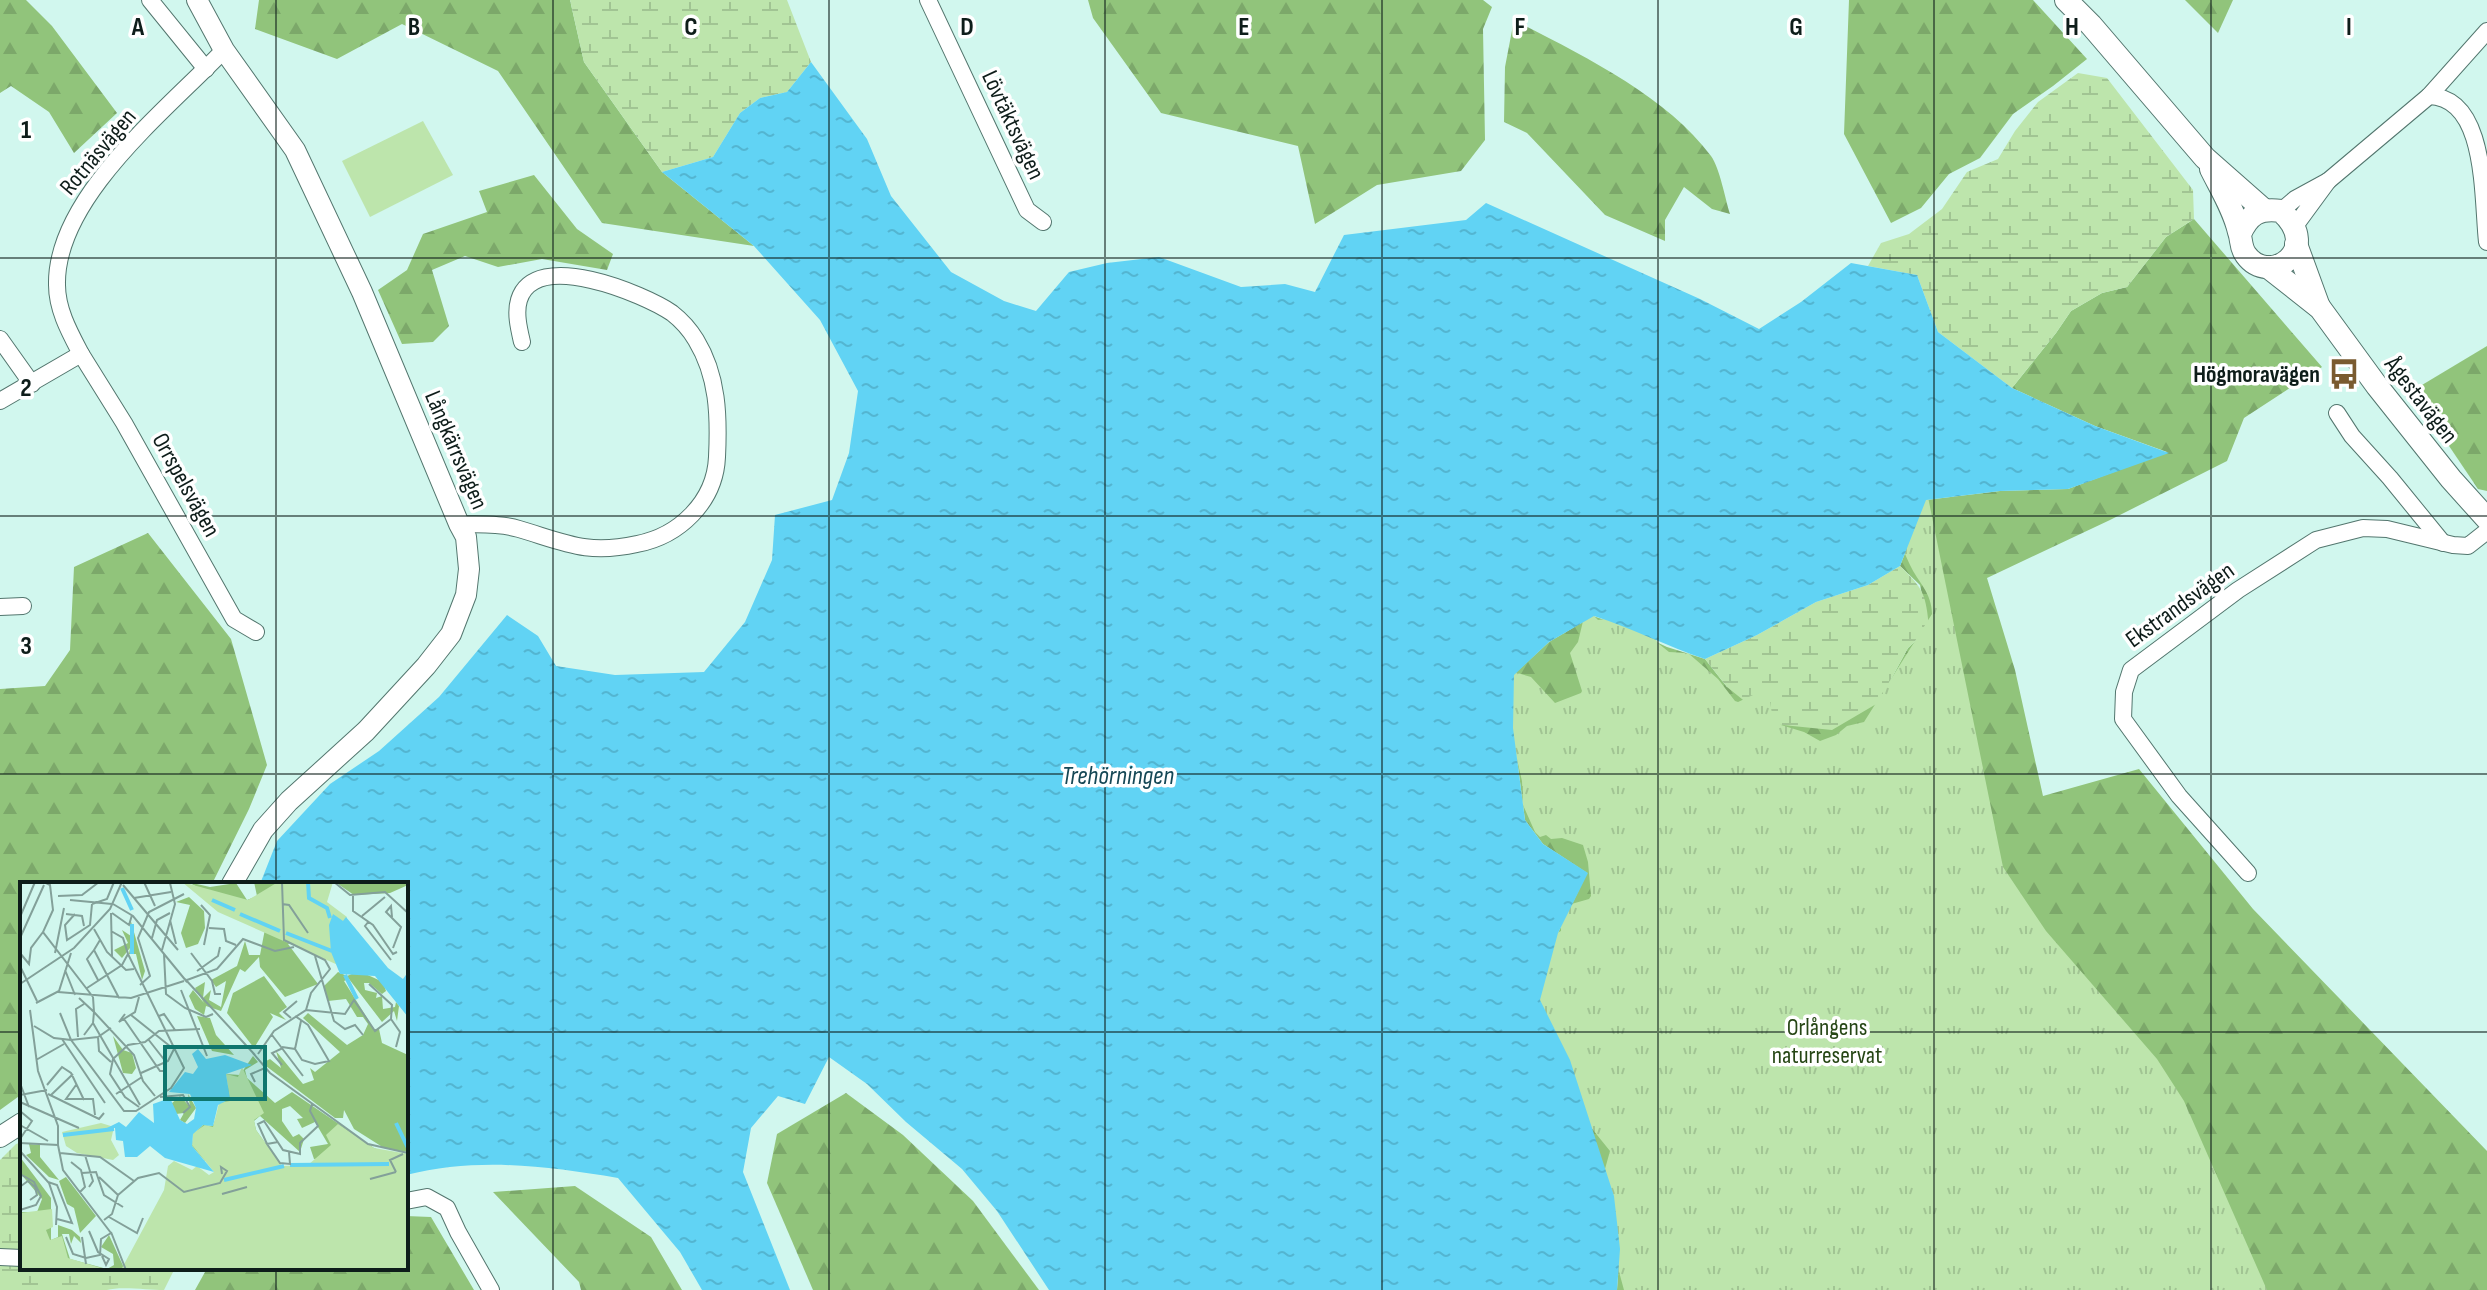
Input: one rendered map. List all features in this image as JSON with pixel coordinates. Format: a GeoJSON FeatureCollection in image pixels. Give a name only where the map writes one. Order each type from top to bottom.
{"type":"FeatureCollection","features":[{"type":"Feature","properties":{"kind":"main road","name":"Ågestavägen"},"geometry":{"type":"LineString","coordinates":[[2066,0],[2205,158],[2284,223],[2320,308],[2377,386],[2487,519]]}},
{"type":"Feature","properties":{"kind":"main road","name":"Ågestavägen"},"geometry":{"type":"LineString","coordinates":[[2205,158],[2240,234],[2243,252],[2258,265],[2268,267],[2320,308]]}},
{"type":"Feature","properties":{"kind":"main road"},"geometry":{"type":"LineString","coordinates":[[2240,234],[2245,221],[2253,213],[2284,223],[2292,257],[2282,265],[2268,267]]}},
{"type":"Feature","properties":{"kind":"street"},"geometry":{"type":"LineString","coordinates":[[150,0],[206,69]]}},
{"type":"Feature","properties":{"kind":"street","name":"Långkärrsvägen"},"geometry":{"type":"LineString","coordinates":[[197,0],[224,50],[295,150],[362,292],[466,537],[469,569],[466,595],[451,634],[366,731],[289,801],[263,830],[233,882]]}},
{"type":"Feature","properties":{"kind":"street","name":"Lövtäktsvägen"},"geometry":{"type":"LineString","coordinates":[[928,0],[1027,210],[1043,222]]}},
{"type":"Feature","properties":{"kind":"street"},"geometry":{"type":"LineString","coordinates":[[2284,223],[2328,181],[2429,96],[2487,31]]}},
{"type":"Feature","properties":{"kind":"street","name":"Rotnäsvägen"},"geometry":{"type":"LineString","coordinates":[[81,354],[68,330],[57,285],[60,256],[74,218],[95,186],[132,144],[224,50]]}},
{"type":"Feature","properties":{"kind":"street"},"geometry":{"type":"LineString","coordinates":[[2429,96],[2439,96],[2464,108],[2479,136],[2484,161],[2487,242]]}},
{"type":"Feature","properties":{"kind":"street"},"geometry":{"type":"LineString","coordinates":[[459,524],[501,525],[563,545],[589,549],[616,548],[663,536],[683,524],[697,510],[711,488],[717,464],[719,418],[713,379],[695,337],[673,314],[655,303],[601,282],[553,276],[532,283],[519,300],[518,322],[522,342]]}},
{"type":"Feature","properties":{"kind":"street"},"geometry":{"type":"LineString","coordinates":[[0,339],[32,384]]}},
{"type":"Feature","properties":{"kind":"street"},"geometry":{"type":"LineString","coordinates":[[0,401],[81,354]]}},
{"type":"Feature","properties":{"kind":"street","name":"Orrspelsvägen"},"geometry":{"type":"LineString","coordinates":[[81,354],[124,423],[234,619],[256,632]]}},
{"type":"Feature","properties":{"kind":"street"},"geometry":{"type":"LineString","coordinates":[[2337,413],[2352,436],[2443,543]]}},
{"type":"Feature","properties":{"kind":"street","name":"Ekstrandsvägen"},"geometry":{"type":"LineString","coordinates":[[2248,873],[2179,796],[2123,719],[2124,692],[2131,670],[2238,590],[2316,540],[2363,528],[2387,529],[2468,546],[2487,531]]}},
{"type":"Feature","properties":{"kind":"street"},"geometry":{"type":"LineString","coordinates":[[0,607],[23,606]]}},
{"type":"Feature","properties":{"kind":"street"},"geometry":{"type":"LineString","coordinates":[[0,1137],[20,1124]]}},
{"type":"Feature","properties":{"kind":"street"},"geometry":{"type":"LineString","coordinates":[[408,1201],[427,1197],[447,1208],[491,1290]]}},
{"type":"Feature","properties":{"kind":"street"},"geometry":{"type":"LineString","coordinates":[[0,1257],[20,1258]]}},
{"type":"Feature","properties":{"kind":"green space"},"geometry":{"type":"Polygon","coordinates":[[[0,0],[26,0],[52,26],[117,113],[74,153],[49,112],[11,86],[0,93],[0,0]]]}},
{"type":"Feature","properties":{"kind":"green space"},"geometry":{"type":"Polygon","coordinates":[[[259,0],[570,0],[584,62],[662,172],[754,246],[602,223],[498,71],[402,24],[337,59],[255,29],[259,0]]]}},
{"type":"Feature","properties":{"kind":"green space"},"geometry":{"type":"Polygon","coordinates":[[[570,0],[787,0],[811,62],[787,92],[760,98],[740,113],[713,157],[662,172],[584,62],[570,0]]]}},
{"type":"Feature","properties":{"kind":"green space"},"geometry":{"type":"Polygon","coordinates":[[[1088,0],[1483,0],[1492,7],[1483,29],[1485,140],[1461,171],[1377,185],[1315,224],[1298,146],[1161,113],[1093,18],[1088,0]]]}},
{"type":"Feature","properties":{"kind":"green space"},"geometry":{"type":"Polygon","coordinates":[[[1849,0],[2033,0],[2087,59],[2013,114],[1980,158],[1949,174],[1921,208],[1891,223],[1844,134],[1849,0]]]}},
{"type":"Feature","properties":{"kind":"green space"},"geometry":{"type":"Polygon","coordinates":[[[2185,0],[2233,0],[2218,33],[2185,0]]]}},
{"type":"Feature","properties":{"kind":"green space"},"geometry":{"type":"Polygon","coordinates":[[[1514,20],[1620,78],[1671,114],[1711,156],[1730,214],[1712,209],[1684,187],[1665,220],[1665,241],[1605,215],[1527,133],[1504,122],[1505,67],[1514,20]]]}},
{"type":"Feature","properties":{"kind":"green space"},"geometry":{"type":"Polygon","coordinates":[[[2078,73],[2107,78],[2193,190],[2194,219],[2166,237],[2127,287],[2102,293],[2071,311],[2012,388],[1938,332],[1917,275],[1868,266],[1881,243],[1909,234],[1942,209],[1967,172],[1998,159],[2038,102],[2078,73]]]}},
{"type":"Feature","properties":{"kind":"green space"},"geometry":{"type":"Polygon","coordinates":[[[423,121],[453,175],[370,217],[342,161],[423,121]]]}},
{"type":"Feature","properties":{"kind":"green space"},"geometry":{"type":"Polygon","coordinates":[[[534,175],[577,229],[613,254],[607,270],[542,259],[498,267],[465,256],[432,270],[449,326],[433,342],[402,344],[378,290],[407,270],[423,234],[487,212],[479,191],[534,175]]]}},
{"type":"Feature","properties":{"kind":"green space","name":"Orlångens naturreservat"},"geometry":{"type":"Polygon","coordinates":[[[2194,219],[2322,367],[2244,418],[2227,461],[1987,578],[2015,670],[2043,796],[2139,769],[2253,909],[2487,1151],[2487,1290],[1617,1290],[1620,1249],[1540,1001],[1558,933],[1587,873],[1543,844],[1525,820],[1513,728],[1513,675],[1549,642],[1593,616],[1667,647],[1705,659],[1727,687],[1878,703],[1908,648],[1929,628],[1920,585],[1900,566],[1926,500],[2000,491],[2068,489],[2167,452],[2095,426],[2012,388],[2071,311],[2102,293],[2127,287],[2166,237],[2194,219]]]}},
{"type":"Feature","properties":{"kind":"green space"},"geometry":{"type":"Polygon","coordinates":[[[2487,346],[2487,491],[2478,489],[2412,391],[2487,346]]]}},
{"type":"Feature","properties":{"kind":"green space","name":"Orlångens naturreservat"},"geometry":{"type":"Polygon","coordinates":[[[1928,497],[2003,867],[2046,931],[2157,1059],[2184,1101],[2267,1290],[1624,1290],[1618,1268],[1605,1169],[1610,1151],[1589,1125],[1532,1025],[1555,934],[1561,931],[1568,905],[1591,896],[1588,862],[1583,845],[1562,838],[1551,839],[1546,835],[1540,837],[1535,832],[1523,805],[1522,781],[1502,694],[1511,671],[1531,677],[1555,703],[1581,693],[1570,653],[1578,642],[1584,617],[1590,612],[1598,620],[1606,619],[1653,636],[1669,652],[1688,653],[1718,679],[1735,701],[1765,695],[1770,701],[1772,714],[1781,725],[1820,741],[1836,735],[1847,726],[1864,722],[1932,614],[1927,594],[1908,561],[1898,533],[1928,497]]]}},
{"type":"Feature","properties":{"kind":"green space"},"geometry":{"type":"Polygon","coordinates":[[[148,533],[231,639],[267,765],[213,882],[20,882],[20,1095],[0,1110],[0,689],[45,686],[70,650],[74,567],[148,533]]]}},
{"type":"Feature","properties":{"kind":"green space"},"geometry":{"type":"Polygon","coordinates":[[[1900,566],[1922,593],[1929,628],[1908,648],[1878,703],[1832,730],[1773,724],[1727,687],[1705,659],[1757,635],[1816,602],[1868,585],[1900,566]]]}},
{"type":"Feature","properties":{"kind":"green space"},"geometry":{"type":"Polygon","coordinates":[[[846,1093],[903,1135],[973,1201],[1039,1290],[813,1290],[767,1183],[777,1134],[846,1093]]]}},
{"type":"Feature","properties":{"kind":"green space"},"geometry":{"type":"Polygon","coordinates":[[[20,1143],[20,1270],[174,1270],[164,1290],[0,1290],[0,1160],[20,1143]]]}},
{"type":"Feature","properties":{"kind":"green space"},"geometry":{"type":"Polygon","coordinates":[[[575,1186],[651,1237],[682,1290],[581,1290],[579,1282],[493,1192],[575,1186]]]}},
{"type":"Feature","properties":{"kind":"green space"},"geometry":{"type":"Polygon","coordinates":[[[408,1216],[431,1217],[474,1290],[195,1290],[205,1272],[408,1270],[408,1216]]]}},
{"type":"Feature","properties":{"kind":"water","name":"Trehörningen"},"geometry":{"type":"Polygon","coordinates":[[[811,62],[867,139],[891,196],[951,272],[1004,301],[1036,311],[1069,272],[1107,263],[1159,257],[1241,287],[1285,284],[1315,292],[1344,235],[1466,220],[1486,203],[1700,299],[1759,329],[1801,302],[1851,263],[1917,275],[1938,332],[2012,388],[2095,426],[2169,453],[2068,489],[2000,491],[1926,500],[1900,566],[1868,585],[1816,602],[1757,635],[1705,659],[1594,616],[1549,642],[1514,675],[1513,728],[1525,820],[1543,844],[1588,873],[1558,933],[1540,1000],[1570,1060],[1614,1196],[1620,1249],[1617,1290],[1049,1290],[997,1211],[962,1169],[867,1084],[829,1057],[805,1104],[778,1096],[751,1128],[743,1172],[790,1290],[702,1290],[680,1252],[618,1178],[512,1165],[460,1166],[408,1175],[408,882],[261,882],[277,841],[330,784],[379,751],[439,697],[507,615],[538,636],[556,666],[615,675],[704,672],[745,622],[772,560],[775,515],[832,500],[849,453],[858,391],[820,320],[754,246],[662,172],[713,157],[740,113],[760,98],[787,92],[811,62]]]}},
{"type":"Feature","properties":{"kind":"place","name":"Högmoravägen"},"geometry":{"type":"Point","coordinates":[2344,374]}}]}
